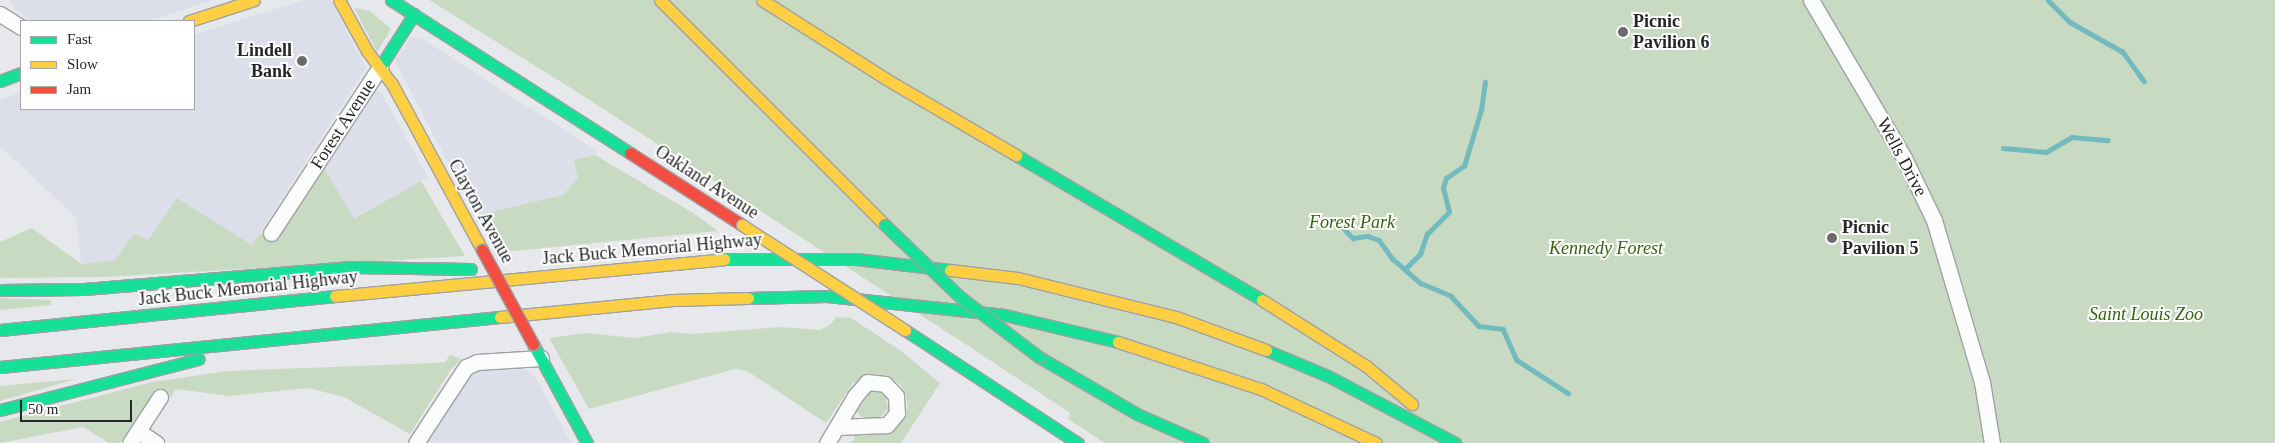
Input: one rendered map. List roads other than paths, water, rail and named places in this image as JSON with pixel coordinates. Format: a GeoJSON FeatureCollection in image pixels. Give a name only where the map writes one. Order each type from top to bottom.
{"type":"FeatureCollection","features":[{"type":"Feature","properties":{"kind":"main road"},"geometry":{"type":"LineString","coordinates":[[192,20],[254,0]]}},
{"type":"Feature","properties":{"kind":"main road","name":"Clayton Avenue"},"geometry":{"type":"LineString","coordinates":[[339,0],[367,51],[380,67],[587,443]]}},
{"type":"Feature","properties":{"kind":"main road","name":"Oakland Avenue"},"geometry":{"type":"LineString","coordinates":[[391,0],[1078,443]]}},
{"type":"Feature","properties":{"kind":"main road"},"geometry":{"type":"LineString","coordinates":[[660,0],[884,225],[960,297],[1039,357],[1137,414],[1202,443]]}},
{"type":"Feature","properties":{"kind":"main road"},"geometry":{"type":"LineString","coordinates":[[762,0],[886,79],[1280,310],[1366,366],[1460,443]]}},
{"type":"Feature","properties":{"kind":"main road","name":"Forest Avenue"},"geometry":{"type":"LineString","coordinates":[[380,67],[414,14]]}},
{"type":"Feature","properties":{"kind":"main road"},"geometry":{"type":"LineString","coordinates":[[0,81],[20,73]]}},
{"type":"Feature","properties":{"kind":"main road","name":"Jack Buck Memorial Highway"},"geometry":{"type":"LineString","coordinates":[[0,330],[692,260],[806,256],[903,263],[1018,278],[1141,307],[1278,354],[1376,399],[1455,443]]}},
{"type":"Feature","properties":{"kind":"main road"},"geometry":{"type":"LineString","coordinates":[[0,290],[84,289],[351,267],[450,268],[558,274]]}},
{"type":"Feature","properties":{"kind":"main road"},"geometry":{"type":"LineString","coordinates":[[0,367],[243,342],[728,297],[827,296],[906,302],[1005,315],[1158,353],[1262,389],[1376,443]]}},
{"type":"Feature","properties":{"kind":"main road"},"geometry":{"type":"LineString","coordinates":[[0,410],[161,370],[243,342]]}},
{"type":"Feature","properties":{"kind":"street","name":"Wells Drive"},"geometry":{"type":"LineString","coordinates":[[1811,0],[1904,158],[1934,220],[1982,382],[1992,443]]}},
{"type":"Feature","properties":{"kind":"street"},"geometry":{"type":"LineString","coordinates":[[0,14],[20,26]]}},
{"type":"Feature","properties":{"kind":"street","name":"Forest Avenue"},"geometry":{"type":"LineString","coordinates":[[271,233],[380,67]]}},
{"type":"Feature","properties":{"kind":"street"},"geometry":{"type":"LineString","coordinates":[[416,443],[466,367],[477,362],[541,358]]}},
{"type":"Feature","properties":{"kind":"street"},"geometry":{"type":"LineString","coordinates":[[156,443],[134,437],[160,397]]}},
{"type":"Feature","properties":{"kind":"street"},"geometry":{"type":"LineString","coordinates":[[827,443],[837,427]]}},
{"type":"Feature","properties":{"kind":"waterway"},"geometry":{"type":"LineString","coordinates":[[2048,0],[2070,22],[2123,52],[2144,81]]}},
{"type":"Feature","properties":{"kind":"waterway"},"geometry":{"type":"LineString","coordinates":[[1406,268],[1420,254],[1427,234],[1449,212],[1443,188],[1446,178],[1464,166],[1481,110],[1485,82]]}},
{"type":"Feature","properties":{"kind":"waterway"},"geometry":{"type":"LineString","coordinates":[[2003,148],[2046,152],[2072,137],[2108,140]]}},
{"type":"Feature","properties":{"kind":"waterway"},"geometry":{"type":"LineString","coordinates":[[1336,220],[1353,238],[1368,236],[1379,240],[1393,259],[1421,283],[1451,296],[1479,326],[1503,329],[1517,360],[1568,393]]}},
{"type":"Feature","properties":{"kind":"place","name":"Picnic Pavilion 6"},"geometry":{"type":"Point","coordinates":[1623,32]}},
{"type":"Feature","properties":{"kind":"place","name":"Lindell Bank"},"geometry":{"type":"Point","coordinates":[302,61]}},
{"type":"Feature","properties":{"kind":"place","name":"Picnic Pavilion 5"},"geometry":{"type":"Point","coordinates":[1832,238]}},
{"type":"Feature","properties":{"kind":"park label","name":"Forest Park"},"geometry":{"type":"Point","coordinates":[1352,222]}},
{"type":"Feature","properties":{"kind":"park label","name":"Kennedy Forest"},"geometry":{"type":"Point","coordinates":[1606,248]}},
{"type":"Feature","properties":{"kind":"park label","name":"Saint Louis Zoo"},"geometry":{"type":"Point","coordinates":[2146,314]}}]}
